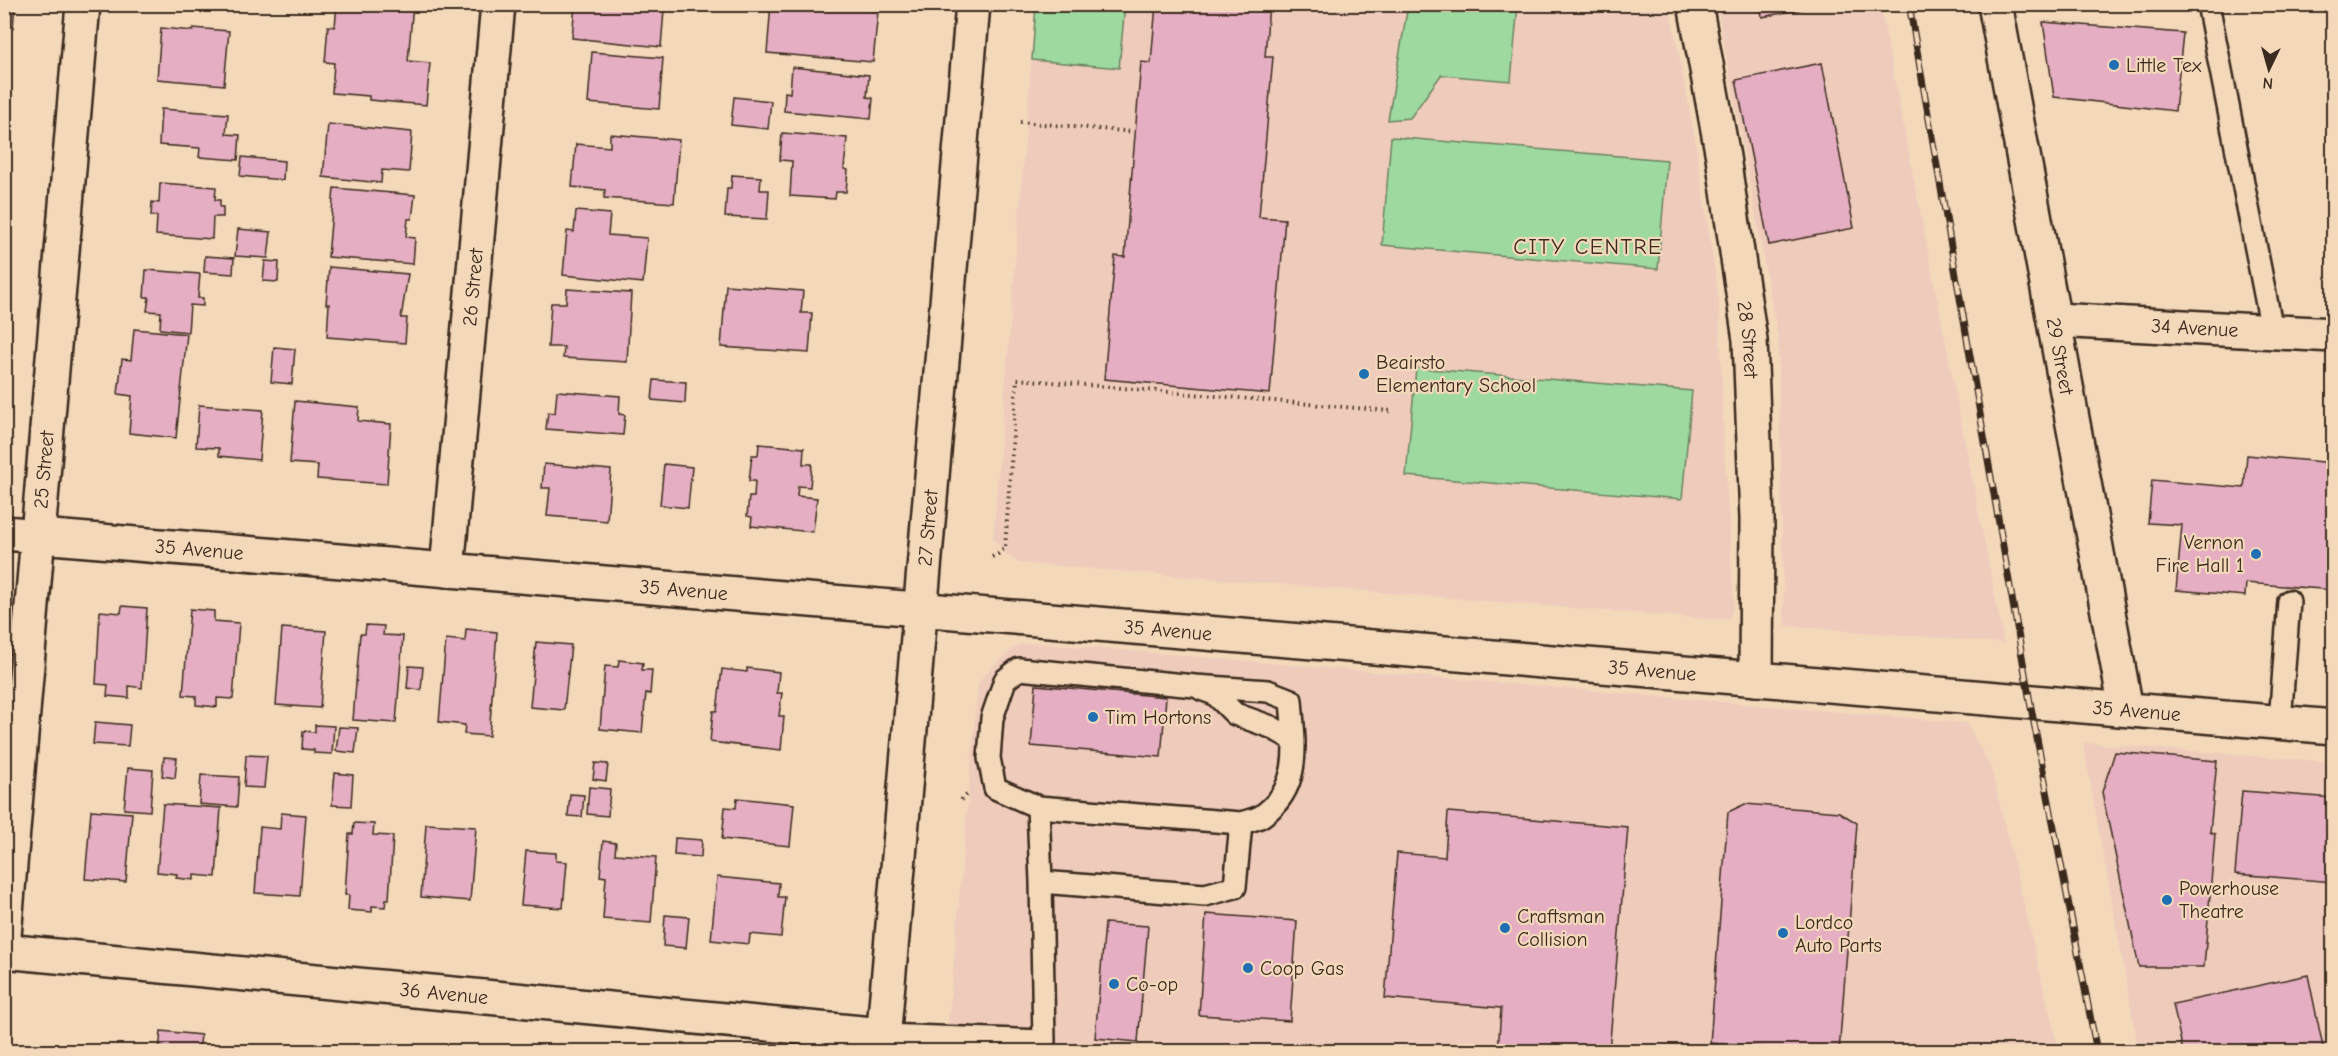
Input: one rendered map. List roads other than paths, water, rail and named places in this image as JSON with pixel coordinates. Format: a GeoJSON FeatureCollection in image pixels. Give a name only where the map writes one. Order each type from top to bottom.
{"type":"FeatureCollection","features":[{"type":"Feature","properties":{"kind":"street","name":"25 Street"},"geometry":{"type":"LineString","coordinates":[[4,936],[83,4]]}},
{"type":"Feature","properties":{"kind":"street","name":"26 Street"},"geometry":{"type":"LineString","coordinates":[[447,570],[498,4]]}},
{"type":"Feature","properties":{"kind":"street","name":"27 Street"},"geometry":{"type":"LineString","coordinates":[[883,1043],[973,4]]}},
{"type":"Feature","properties":{"kind":"street","name":"28 Street"},"geometry":{"type":"LineString","coordinates":[[1695,4],[1723,157],[1750,340],[1757,519],[1756,679]]}},
{"type":"Feature","properties":{"kind":"street","name":"29 Street"},"geometry":{"type":"LineString","coordinates":[[1995,4],[2126,709]]}},
{"type":"Feature","properties":{"kind":"street","name":"34 Avenue"},"geometry":{"type":"LineString","coordinates":[[2055,320],[2334,335]]}},
{"type":"Feature","properties":{"kind":"street","name":"35 Avenue"},"geometry":{"type":"LineString","coordinates":[[4,533],[2334,727]]}},
{"type":"Feature","properties":{"kind":"street","name":"36 Avenue"},"geometry":{"type":"LineString","coordinates":[[4,951],[883,1043]]}},
{"type":"Feature","properties":{"kind":"lane"},"geometry":{"type":"LineString","coordinates":[[2208,4],[2272,330]]}},
{"type":"Feature","properties":{"kind":"lane"},"geometry":{"type":"LineString","coordinates":[[2280,722],[2289,601]]}},
{"type":"Feature","properties":{"kind":"lane"},"geometry":{"type":"LineString","coordinates":[[1019,669],[1268,691],[1291,700],[1294,740],[1294,766],[1287,791],[1262,816],[1242,823],[1038,807],[995,788],[989,758],[992,718],[1005,680],[1019,669]]}},
{"type":"Feature","properties":{"kind":"lane"},"geometry":{"type":"LineString","coordinates":[[1195,686],[1215,694],[1235,714],[1271,727],[1294,740]]}},
{"type":"Feature","properties":{"kind":"lane"},"geometry":{"type":"LineString","coordinates":[[883,1043],[1044,1041],[1038,807]]}},
{"type":"Feature","properties":{"kind":"lane"},"geometry":{"type":"LineString","coordinates":[[1041,882],[1205,895],[1235,887],[1242,823]]}},
{"type":"Feature","properties":{"kind":"railway"},"geometry":{"type":"LineString","coordinates":[[1909,4],[2030,702],[2097,1052]]}},
{"type":"Feature","properties":{"kind":"place","name":"Little Tex"},"geometry":{"type":"Point","coordinates":[2114,65]}},
{"type":"Feature","properties":{"kind":"place","name":"Beairsto Elementary School"},"geometry":{"type":"Point","coordinates":[1364,374]}},
{"type":"Feature","properties":{"kind":"place","name":"Vernon Fire Hall 1"},"geometry":{"type":"Point","coordinates":[2256,554]}},
{"type":"Feature","properties":{"kind":"place","name":"Tim Hortons"},"geometry":{"type":"Point","coordinates":[1093,717]}},
{"type":"Feature","properties":{"kind":"place","name":"Powerhouse Theatre"},"geometry":{"type":"Point","coordinates":[2167,900]}},
{"type":"Feature","properties":{"kind":"place","name":"Craftsman Collision"},"geometry":{"type":"Point","coordinates":[1505,928]}},
{"type":"Feature","properties":{"kind":"place","name":"Lordco Auto Parts"},"geometry":{"type":"Point","coordinates":[1783,933]}},
{"type":"Feature","properties":{"kind":"place","name":"Coop Gas"},"geometry":{"type":"Point","coordinates":[1248,968]}},
{"type":"Feature","properties":{"kind":"place","name":"Co-op"},"geometry":{"type":"Point","coordinates":[1114,984]}},
{"type":"Feature","properties":{"kind":"district","name":"CITY CENTRE"},"geometry":{"type":"Point","coordinates":[1588,246]}}]}
